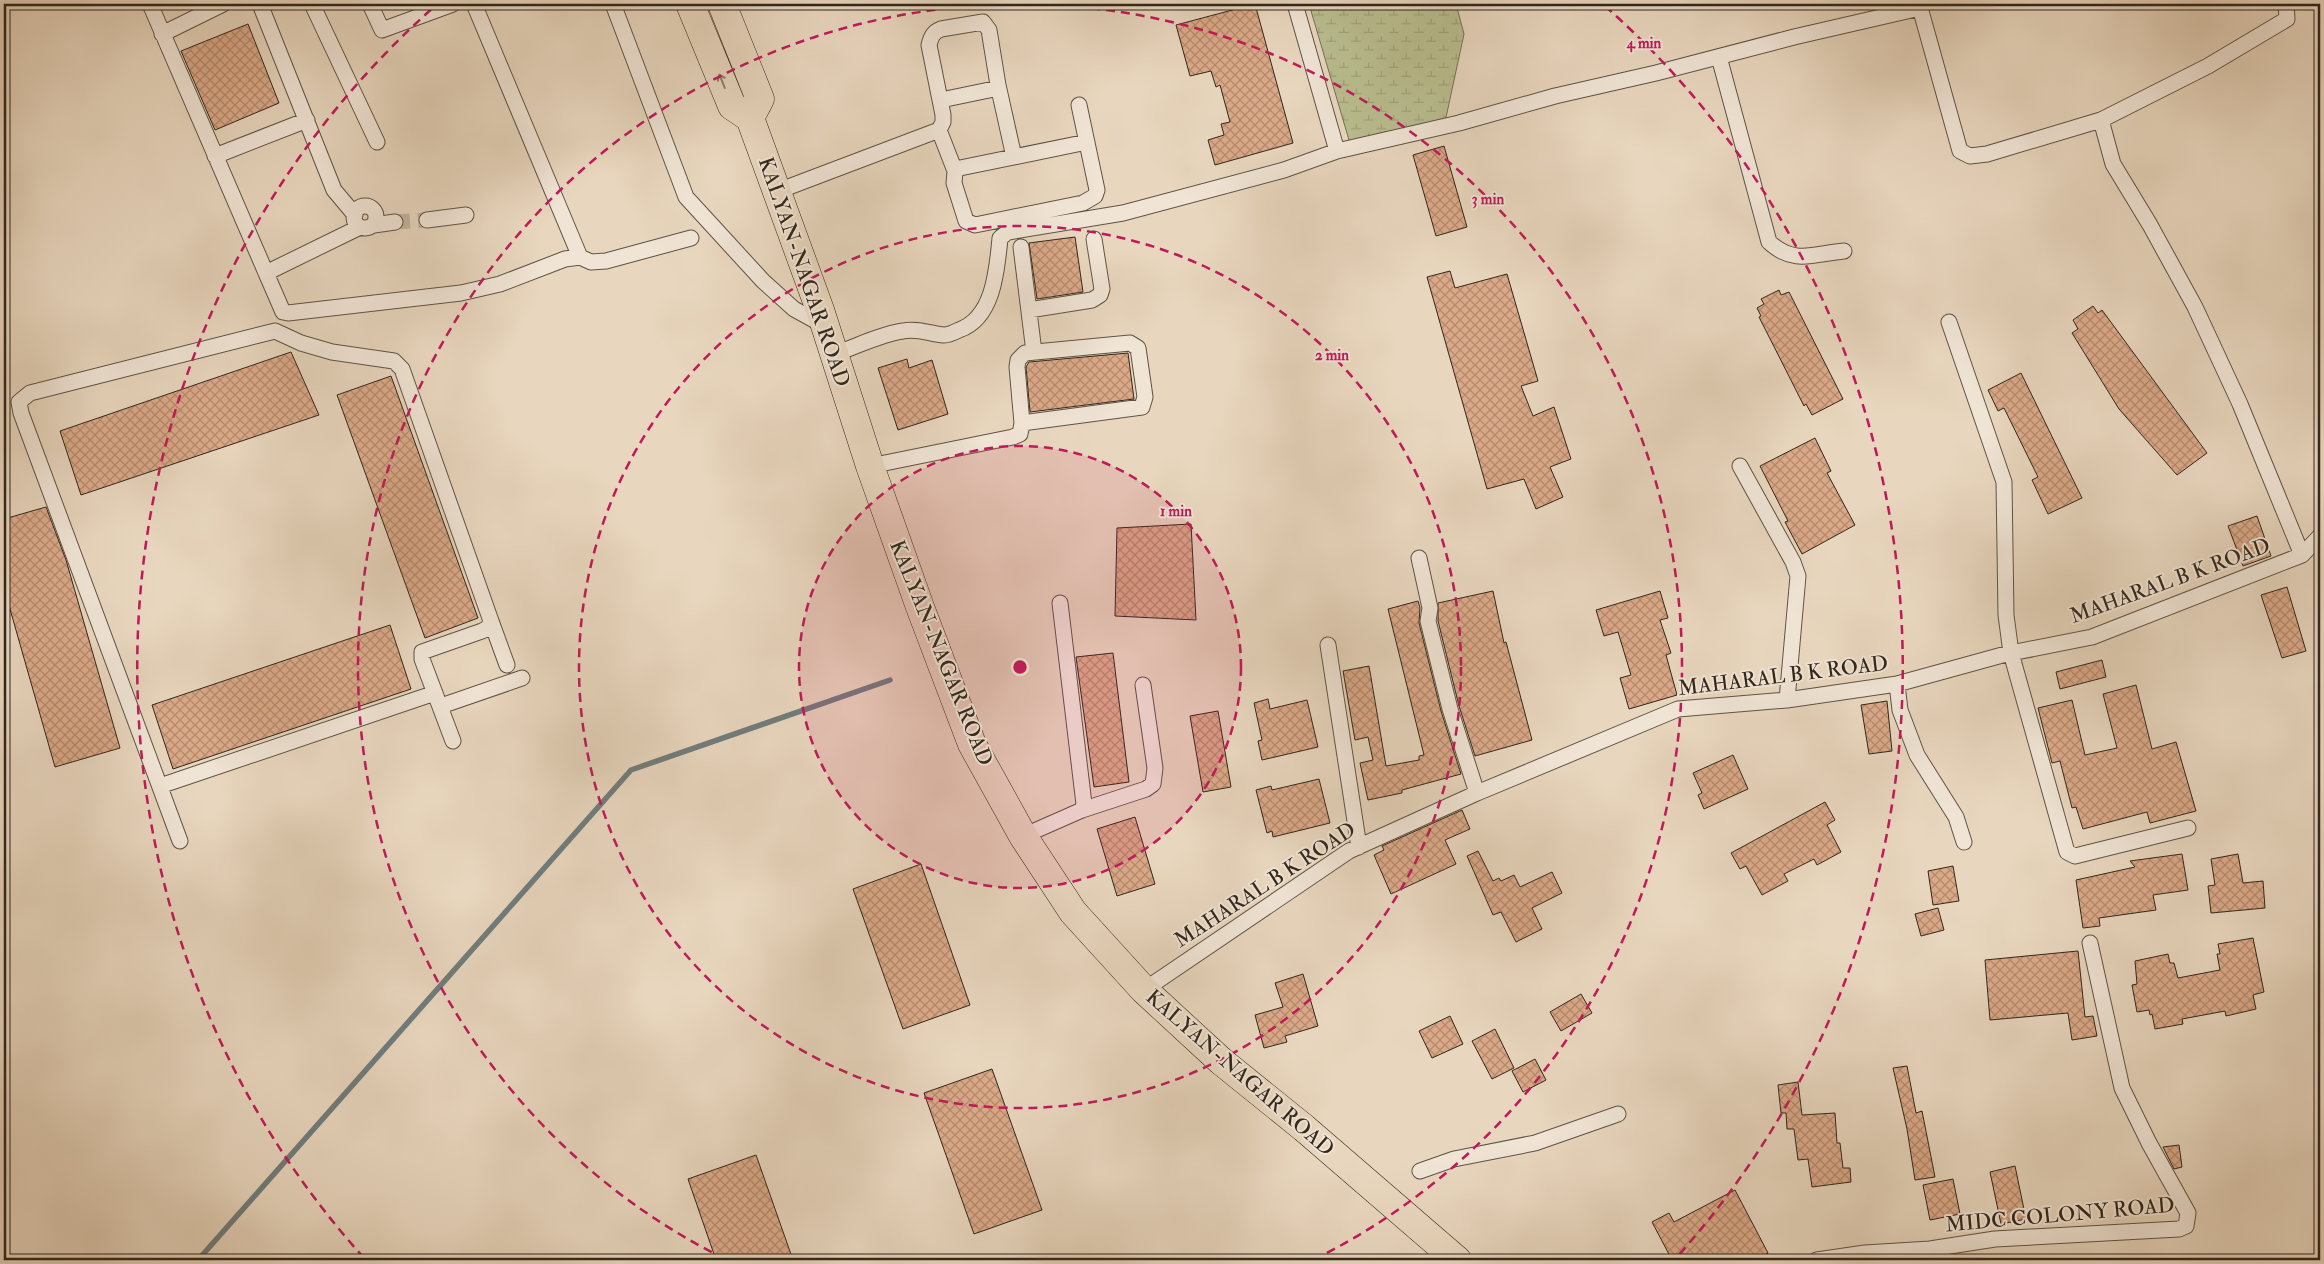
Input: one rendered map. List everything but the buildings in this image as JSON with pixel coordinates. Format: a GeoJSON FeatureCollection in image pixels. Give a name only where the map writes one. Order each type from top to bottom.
{"type":"FeatureCollection","features":[{"type":"Feature","properties":{"kind":"highway"},"geometry":{"type":"LineString","coordinates":[[690,4],[732,106],[750,118],[760,99],[722,4]]}},
{"type":"Feature","properties":{"kind":"highway","name":"KALYAN-NAGAR ROAD"},"geometry":{"type":"LineString","coordinates":[[750,118],[778,191],[825,326],[870,466],[920,607],[972,744],[1023,836],[1073,912],[1144,990],[1220,1061],[1304,1128],[1458,1260]]}},
{"type":"Feature","properties":{"kind":"street"},"geometry":{"type":"LineString","coordinates":[[150,4],[283,312],[288,313],[461,293],[500,284],[566,259],[580,257],[591,262],[606,261],[691,238]]}},
{"type":"Feature","properties":{"kind":"street"},"geometry":{"type":"LineString","coordinates":[[162,34],[223,4]]}},
{"type":"Feature","properties":{"kind":"street"},"geometry":{"type":"LineString","coordinates":[[260,4],[334,190],[363,222]]}},
{"type":"Feature","properties":{"kind":"street"},"geometry":{"type":"LineString","coordinates":[[312,4],[377,142]]}},
{"type":"Feature","properties":{"kind":"street"},"geometry":{"type":"LineString","coordinates":[[370,4],[378,25],[382,30],[386,30],[453,4]]}},
{"type":"Feature","properties":{"kind":"street"},"geometry":{"type":"LineString","coordinates":[[474,4],[580,257]]}},
{"type":"Feature","properties":{"kind":"street"},"geometry":{"type":"LineString","coordinates":[[613,4],[686,197],[763,281],[794,309],[825,326]]}},
{"type":"Feature","properties":{"kind":"street"},"geometry":{"type":"LineString","coordinates":[[1294,4],[1337,151]]}},
{"type":"Feature","properties":{"kind":"street"},"geometry":{"type":"LineString","coordinates":[[834,354],[871,342],[883,335],[897,332],[922,330],[946,335],[969,327],[982,314],[996,271],[1000,238],[1008,232],[1123,213],[1284,170],[1337,151],[1459,123],[1555,96],[1719,57],[1919,6],[1960,152],[1970,156],[1987,154],[2101,120],[2208,66],[2287,19],[2286,4]]}},
{"type":"Feature","properties":{"kind":"street"},"geometry":{"type":"LineString","coordinates":[[778,191],[938,130],[944,122],[929,45],[931,37],[935,31],[977,22],[983,22],[987,26],[1014,157]]}},
{"type":"Feature","properties":{"kind":"street"},"geometry":{"type":"LineString","coordinates":[[1719,57],[1769,242],[1779,251],[1793,257],[1844,251]]}},
{"type":"Feature","properties":{"kind":"street"},"geometry":{"type":"LineString","coordinates":[[941,100],[994,88],[998,85]]}},
{"type":"Feature","properties":{"kind":"street"},"geometry":{"type":"LineString","coordinates":[[938,130],[955,171],[954,183],[966,221],[970,224],[1091,200],[1097,190],[1079,105]]}},
{"type":"Feature","properties":{"kind":"street"},"geometry":{"type":"LineString","coordinates":[[215,156],[307,120]]}},
{"type":"Feature","properties":{"kind":"street"},"geometry":{"type":"LineString","coordinates":[[2101,120],[2113,164],[2150,225],[2195,307],[2240,404],[2302,555]]}},
{"type":"Feature","properties":{"kind":"street"},"geometry":{"type":"LineString","coordinates":[[955,171],[960,168],[1087,142]]}},
{"type":"Feature","properties":{"kind":"street"},"geometry":{"type":"LineString","coordinates":[[427,220],[466,215]]}},
{"type":"Feature","properties":{"kind":"street"},"geometry":{"type":"LineString","coordinates":[[266,273],[363,222],[395,222]]}},
{"type":"Feature","properties":{"kind":"street"},"geometry":{"type":"LineString","coordinates":[[1029,310],[1092,300],[1100,294],[1102,289],[1094,239]]}},
{"type":"Feature","properties":{"kind":"street"},"geometry":{"type":"LineString","coordinates":[[1021,247],[1034,352]]}},
{"type":"Feature","properties":{"kind":"street"},"geometry":{"type":"LineString","coordinates":[[1949,322],[2004,482],[2006,615],[2011,653],[2067,852],[2075,856],[2188,828]]}},
{"type":"Feature","properties":{"kind":"street"},"geometry":{"type":"LineString","coordinates":[[180,841],[20,413],[19,402],[30,393],[276,331],[301,343],[332,352],[394,361],[402,369],[507,665]]}},
{"type":"Feature","properties":{"kind":"street"},"geometry":{"type":"LineString","coordinates":[[870,466],[1020,434],[1022,423],[1018,360],[1025,353],[1130,342],[1138,348],[1145,404],[1138,409],[1022,423]]}},
{"type":"Feature","properties":{"kind":"street"},"geometry":{"type":"LineString","coordinates":[[1740,466],[1793,562],[1798,576],[1787,700]]}},
{"type":"Feature","properties":{"kind":"street","name":"MAHARAL B K ROAD"},"geometry":{"type":"LineString","coordinates":[[1144,990],[1359,847],[1477,793],[1678,709],[1787,700],[1897,684],[2011,653],[2092,637],[2302,555],[2320,536]]}},
{"type":"Feature","properties":{"kind":"street"},"geometry":{"type":"LineString","coordinates":[[1419,558],[1430,608],[1428,620],[1430,630],[1450,709],[1477,793]]}},
{"type":"Feature","properties":{"kind":"street"},"geometry":{"type":"LineString","coordinates":[[1060,603],[1084,804],[1082,810]]}},
{"type":"Feature","properties":{"kind":"street"},"geometry":{"type":"LineString","coordinates":[[453,741],[422,659],[422,652],[482,631],[488,628],[491,621]]}},
{"type":"Feature","properties":{"kind":"street"},"geometry":{"type":"LineString","coordinates":[[1328,645],[1359,847]]}},
{"type":"Feature","properties":{"kind":"street"},"geometry":{"type":"LineString","coordinates":[[160,786],[438,699],[522,678]]}},
{"type":"Feature","properties":{"kind":"street"},"geometry":{"type":"LineString","coordinates":[[1897,684],[1900,710],[1917,755],[1956,817],[1964,842]]}},
{"type":"Feature","properties":{"kind":"street"},"geometry":{"type":"LineString","coordinates":[[1023,836],[1082,810],[1146,789],[1153,784],[1155,768],[1143,685]]}},
{"type":"Feature","properties":{"kind":"street","name":"MIDC COLONY ROAD"},"geometry":{"type":"LineString","coordinates":[[1816,1260],[1995,1239],[2179,1229],[2186,1226],[2188,1213],[2149,1143],[2122,1088],[2090,943]]}},
{"type":"Feature","properties":{"kind":"street"},"geometry":{"type":"LineString","coordinates":[[1420,1171],[1454,1159],[1535,1143],[1618,1114]]}},
{"type":"Feature","properties":{"kind":"green space"},"geometry":{"type":"Polygon","coordinates":[[[1309,4],[1456,4],[1464,34],[1445,122],[1357,150],[1349,140],[1309,4]]]}},
{"type":"Feature","properties":{"kind":"waterway"},"geometry":{"type":"LineString","coordinates":[[198,1260],[631,770],[890,680]]}},
{"type":"Feature","properties":{"kind":"tunnel"},"geometry":{"type":"LineString","coordinates":[[395,222],[427,220]]}}]}
